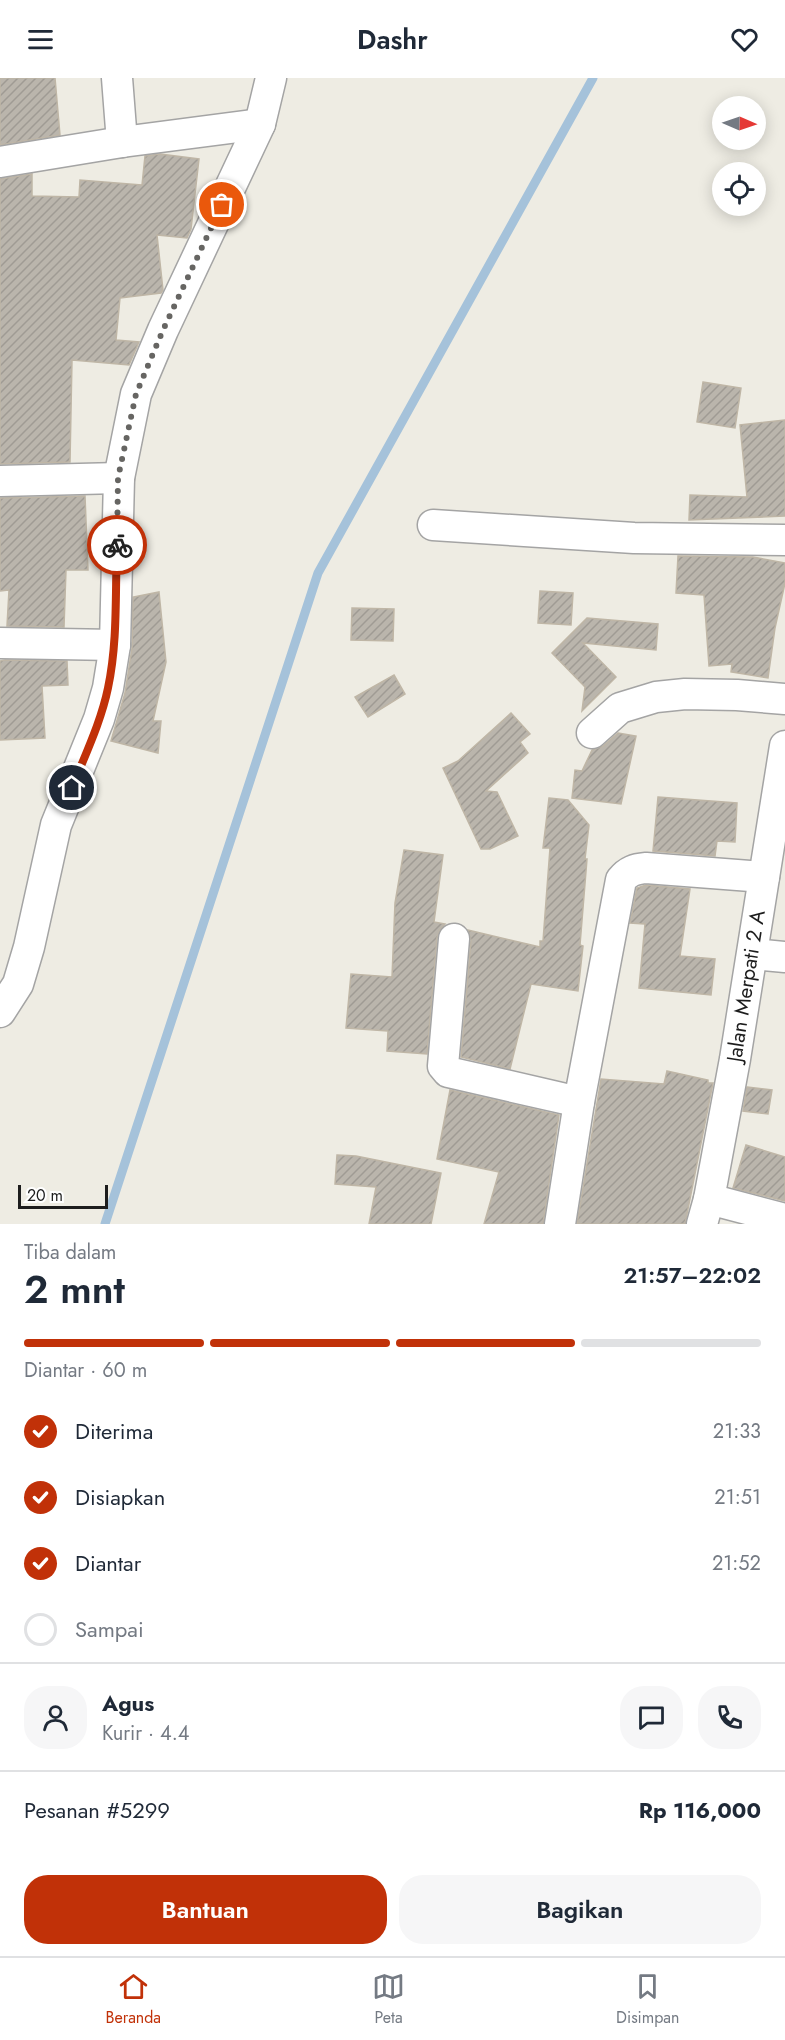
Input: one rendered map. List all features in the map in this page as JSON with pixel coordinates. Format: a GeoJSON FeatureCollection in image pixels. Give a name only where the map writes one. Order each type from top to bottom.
{"type":"FeatureCollection","features":[{"type":"Feature","properties":{"kind":"street"},"geometry":{"type":"LineString","coordinates":[[117,78],[122,141]]}},
{"type":"Feature","properties":{"kind":"street"},"geometry":{"type":"LineString","coordinates":[[0,1012],[18,984],[29,947],[56,825],[99,719],[108,688],[115,645],[118,478],[136,394],[163,330],[260,124],[271,78]]}},
{"type":"Feature","properties":{"kind":"street"},"geometry":{"type":"LineString","coordinates":[[0,162],[122,141],[260,124]]}},
{"type":"Feature","properties":{"kind":"street"},"geometry":{"type":"LineString","coordinates":[[0,481],[118,478]]}},
{"type":"Feature","properties":{"kind":"street"},"geometry":{"type":"LineString","coordinates":[[433,525],[634,538],[785,540]]}},
{"type":"Feature","properties":{"kind":"street"},"geometry":{"type":"LineString","coordinates":[[0,643],[115,645]]}},
{"type":"Feature","properties":{"kind":"street"},"geometry":{"type":"LineString","coordinates":[[592,733],[620,708],[656,697],[685,694],[785,699]]}},
{"type":"Feature","properties":{"kind":"street","name":"Jalan Merpati 2 A"},"geometry":{"type":"LineString","coordinates":[[706,1212],[753,954],[785,746]]}},
{"type":"Feature","properties":{"kind":"street"},"geometry":{"type":"LineString","coordinates":[[560,1224],[579,1102],[621,880],[626,873],[646,868],[764,877]]}},
{"type":"Feature","properties":{"kind":"street"},"geometry":{"type":"LineString","coordinates":[[454,939],[443,1066],[448,1072],[579,1102]]}},
{"type":"Feature","properties":{"kind":"street"},"geometry":{"type":"LineString","coordinates":[[753,954],[785,957]]}},
{"type":"Feature","properties":{"kind":"street"},"geometry":{"type":"LineString","coordinates":[[706,1212],[785,1219]]}},
{"type":"Feature","properties":{"kind":"building"},"geometry":{"type":"Polygon","coordinates":[[[0,78],[55,78],[60,135],[0,145],[0,78]]]}},
{"type":"Feature","properties":{"kind":"building"},"geometry":{"type":"Polygon","coordinates":[[[160,154],[199,159],[191,229],[187,238],[157,235],[163,290],[161,293],[120,298],[116,340],[139,342],[129,365],[72,360],[70,462],[0,464],[0,179],[32,174],[32,196],[79,197],[80,180],[142,185],[145,156],[160,154]]]}},
{"type":"Feature","properties":{"kind":"building"},"geometry":{"type":"Polygon","coordinates":[[[703,382],[741,388],[735,428],[697,422],[703,382]]]}},
{"type":"Feature","properties":{"kind":"building"},"geometry":{"type":"Polygon","coordinates":[[[785,420],[785,516],[689,520],[690,495],[747,497],[740,425],[785,420]]]}},
{"type":"Feature","properties":{"kind":"building"},"geometry":{"type":"Polygon","coordinates":[[[85,496],[88,570],[66,570],[64,627],[7,626],[9,590],[0,591],[0,498],[85,496]]]}},
{"type":"Feature","properties":{"kind":"building"},"geometry":{"type":"Polygon","coordinates":[[[678,556],[753,557],[785,563],[785,583],[775,628],[768,678],[731,672],[732,664],[709,666],[704,595],[676,593],[678,556]]]}},
{"type":"Feature","properties":{"kind":"building"},"geometry":{"type":"Polygon","coordinates":[[[540,591],[573,593],[571,625],[538,623],[540,591]]]}},
{"type":"Feature","properties":{"kind":"building"},"geometry":{"type":"Polygon","coordinates":[[[159,592],[166,662],[153,721],[161,721],[158,753],[111,741],[125,693],[132,648],[133,597],[159,592]]]}},
{"type":"Feature","properties":{"kind":"building"},"geometry":{"type":"Polygon","coordinates":[[[352,608],[394,609],[393,641],[351,640],[352,608]]]}},
{"type":"Feature","properties":{"kind":"building"},"geometry":{"type":"Polygon","coordinates":[[[587,618],[658,624],[656,650],[583,643],[616,677],[582,711],[585,687],[552,653],[587,618]]]}},
{"type":"Feature","properties":{"kind":"building"},"geometry":{"type":"Polygon","coordinates":[[[0,661],[67,661],[68,685],[42,686],[45,738],[0,740],[0,661]]]}},
{"type":"Feature","properties":{"kind":"building"},"geometry":{"type":"Polygon","coordinates":[[[394,675],[405,694],[368,717],[355,697],[394,675]]]}},
{"type":"Feature","properties":{"kind":"building"},"geometry":{"type":"Polygon","coordinates":[[[511,713],[530,734],[520,742],[528,753],[486,791],[497,792],[518,836],[490,849],[481,849],[443,768],[458,761],[511,713]]]}},
{"type":"Feature","properties":{"kind":"building"},"geometry":{"type":"Polygon","coordinates":[[[618,733],[636,736],[621,804],[572,798],[575,770],[582,771],[592,750],[603,746],[618,733]]]}},
{"type":"Feature","properties":{"kind":"building"},"geometry":{"type":"Polygon","coordinates":[[[658,797],[737,803],[735,842],[717,841],[715,856],[653,851],[658,797]]]}},
{"type":"Feature","properties":{"kind":"building"},"geometry":{"type":"Polygon","coordinates":[[[549,798],[568,800],[589,825],[580,945],[583,946],[578,991],[531,984],[510,1069],[461,1057],[471,940],[468,930],[540,947],[540,941],[543,941],[550,848],[543,848],[549,798]]]}},
{"type":"Feature","properties":{"kind":"building"},"geometry":{"type":"Polygon","coordinates":[[[404,850],[443,855],[434,922],[445,924],[437,938],[427,1054],[387,1051],[388,1031],[346,1028],[351,974],[392,977],[395,903],[404,850]]]}},
{"type":"Feature","properties":{"kind":"building"},"geometry":{"type":"Polygon","coordinates":[[[646,885],[690,889],[680,956],[715,959],[711,995],[639,988],[645,924],[630,923],[637,888],[646,885]]]}},
{"type":"Feature","properties":{"kind":"building"},"geometry":{"type":"Polygon","coordinates":[[[667,1071],[713,1083],[685,1224],[577,1224],[601,1079],[664,1084],[667,1071]]]}},
{"type":"Feature","properties":{"kind":"building"},"geometry":{"type":"Polygon","coordinates":[[[747,1087],[772,1090],[768,1114],[743,1111],[747,1087]]]}},
{"type":"Feature","properties":{"kind":"building"},"geometry":{"type":"Polygon","coordinates":[[[450,1090],[559,1115],[543,1224],[484,1224],[499,1172],[437,1159],[450,1090]]]}},
{"type":"Feature","properties":{"kind":"building"},"geometry":{"type":"Polygon","coordinates":[[[746,1145],[785,1157],[785,1201],[733,1188],[746,1145]]]}},
{"type":"Feature","properties":{"kind":"building"},"geometry":{"type":"Polygon","coordinates":[[[337,1155],[356,1156],[441,1173],[431,1224],[369,1224],[376,1187],[335,1184],[337,1155]]]}},
{"type":"Feature","properties":{"kind":"waterway"},"geometry":{"type":"LineString","coordinates":[[105,1224],[318,573],[593,78]]}},
{"type":"Feature","properties":{"kind":"way so far"},"geometry":{"type":"LineString","coordinates":[[117,545],[118,478],[136,394],[163,330],[222,205]]}},
{"type":"Feature","properties":{"kind":"route"},"geometry":{"type":"LineString","coordinates":[[72,788],[99,719],[108,688],[115,645],[117,545]]}}]}
